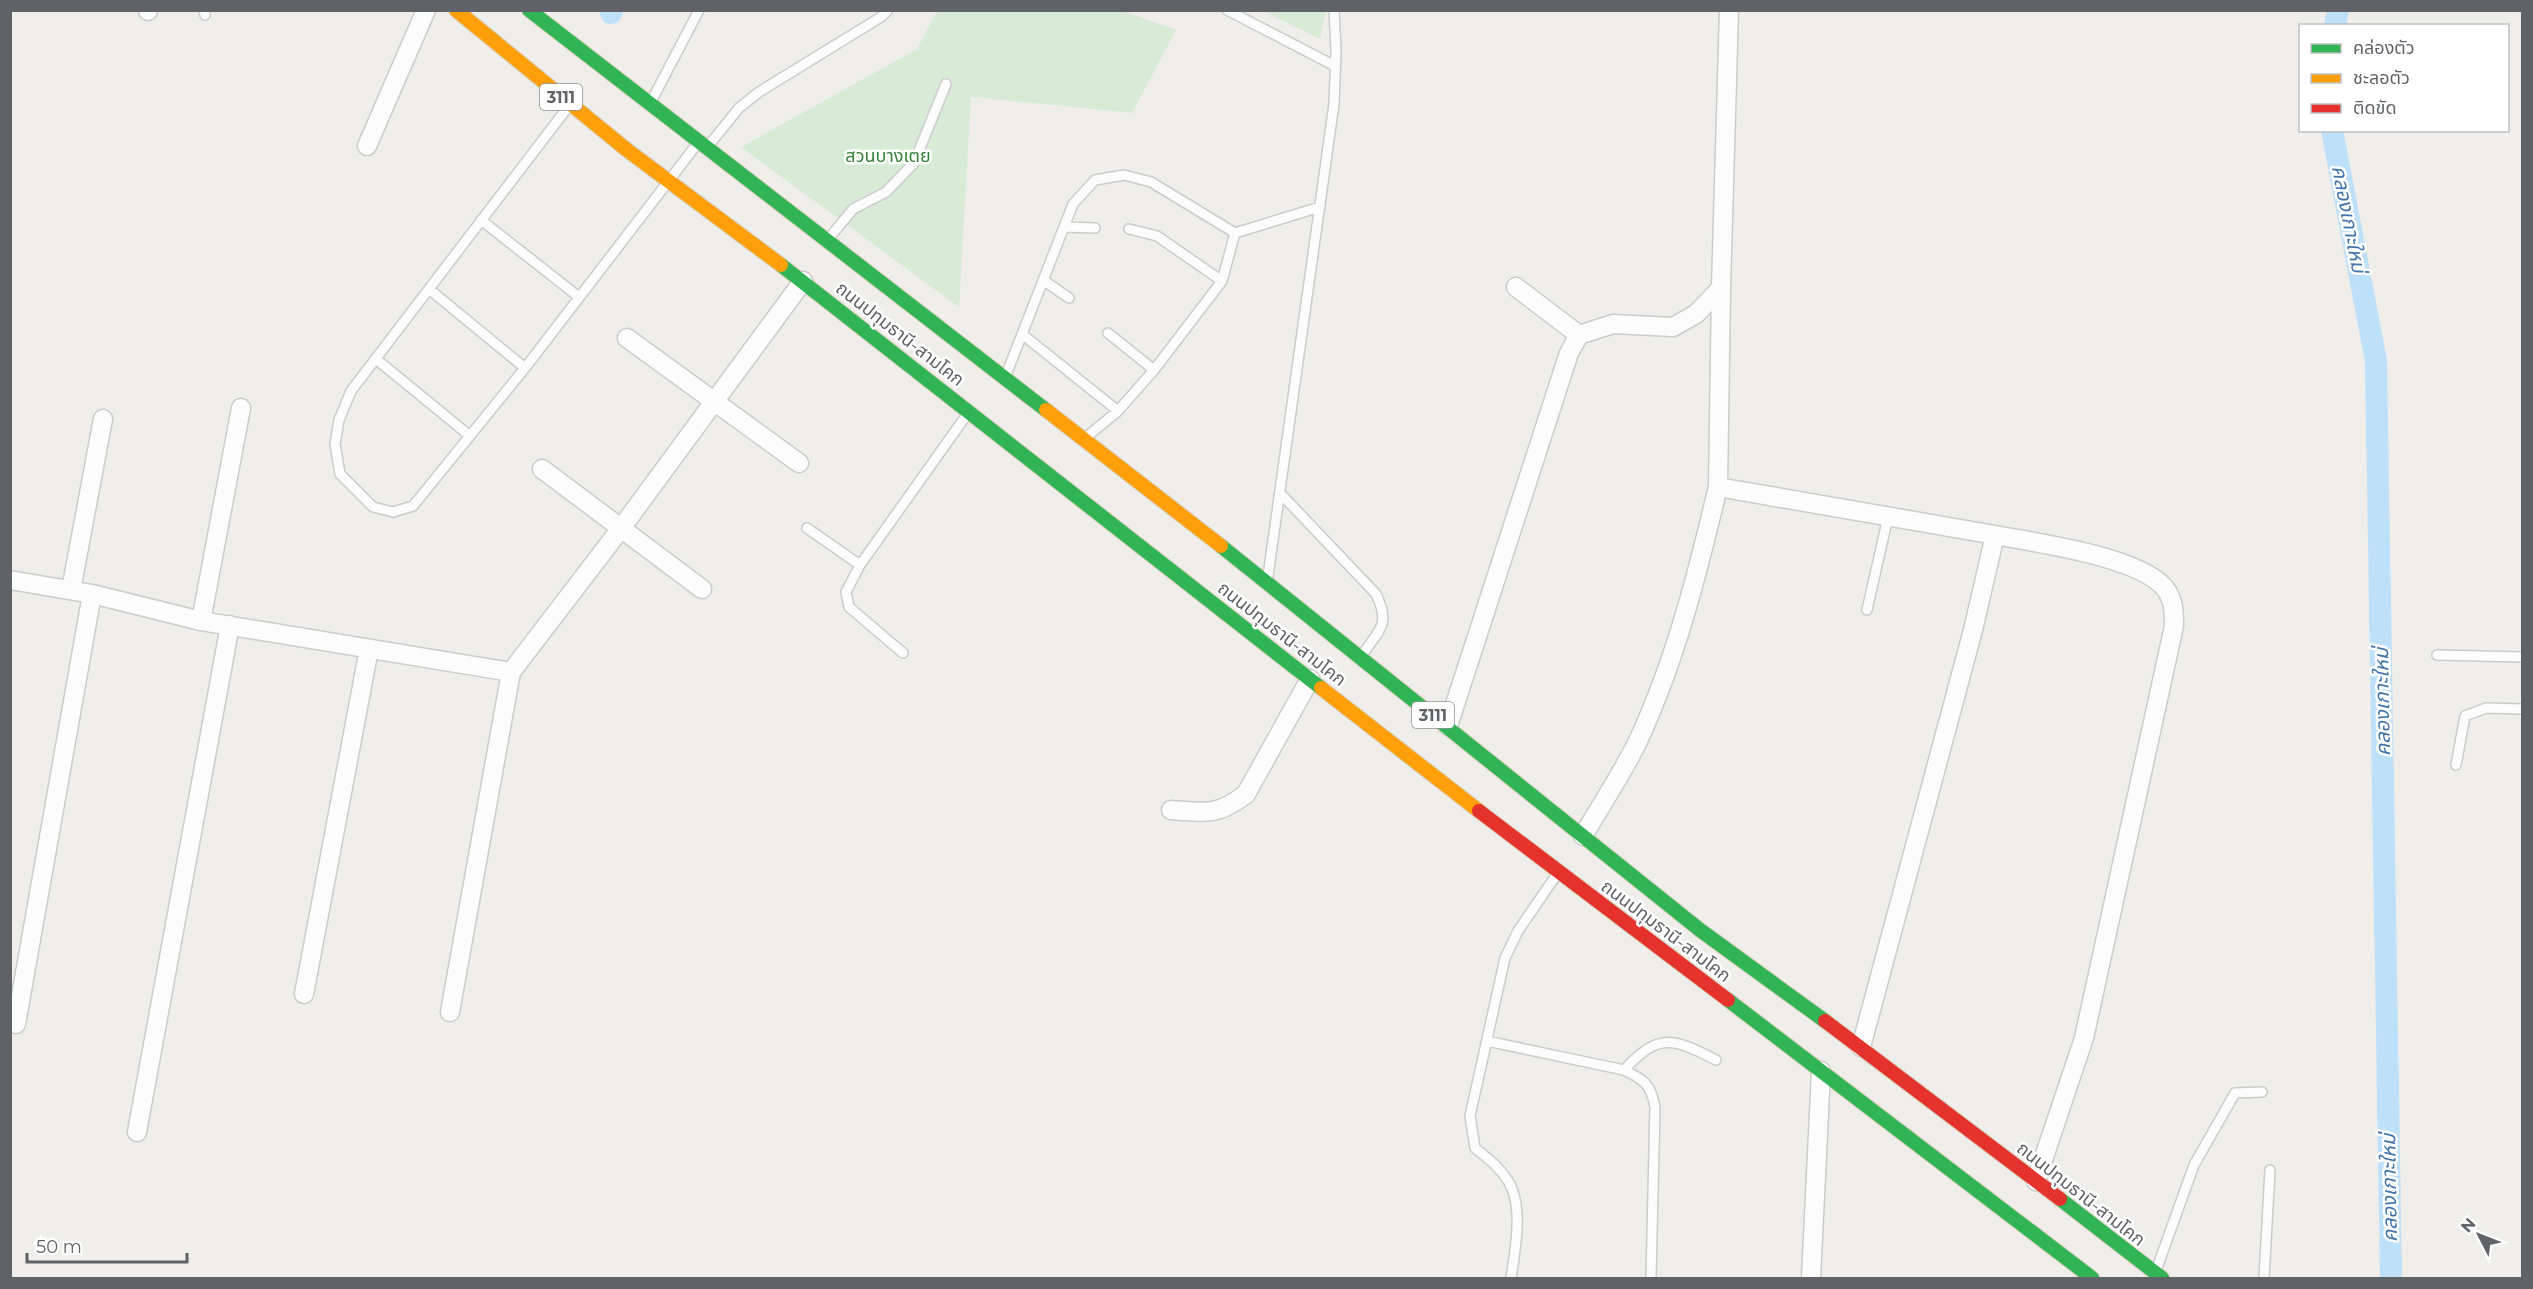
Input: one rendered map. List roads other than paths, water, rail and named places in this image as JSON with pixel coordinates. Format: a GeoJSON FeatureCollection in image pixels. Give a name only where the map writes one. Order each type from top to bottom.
{"type":"FeatureCollection","features":[{"type":"Feature","properties":{"kind":"main road","name":"ถนนปทุมธานี-สามโคก"},"geometry":{"type":"LineString","coordinates":[[456,10],[668,181],[803,280],[1558,873],[2092,1278]]}},
{"type":"Feature","properties":{"kind":"main road","name":"ถนนปทุมธานี-สามโคก"},"geometry":{"type":"LineString","coordinates":[[529,10],[1268,582],[1700,930],[1861,1047],[2158,1276]]}},
{"type":"Feature","properties":{"kind":"street"},"geometry":{"type":"LineString","coordinates":[[367,146],[426,10]]}},
{"type":"Feature","properties":{"kind":"street"},"geometry":{"type":"LineString","coordinates":[[1583,836],[1637,742],[1662,684],[1692,599],[1718,487],[1729,10]]}},
{"type":"Feature","properties":{"kind":"street"},"geometry":{"type":"LineString","coordinates":[[450,1012],[511,672],[622,527],[803,280]]}},
{"type":"Feature","properties":{"kind":"street"},"geometry":{"type":"LineString","coordinates":[[1516,287],[1580,335]]}},
{"type":"Feature","properties":{"kind":"street"},"geometry":{"type":"LineString","coordinates":[[1448,726],[1569,353],[1580,335],[1613,324],[1673,327],[1696,314],[1721,288]]}},
{"type":"Feature","properties":{"kind":"street"},"geometry":{"type":"LineString","coordinates":[[627,338],[799,463]]}},
{"type":"Feature","properties":{"kind":"street"},"geometry":{"type":"LineString","coordinates":[[201,621],[241,408]]}},
{"type":"Feature","properties":{"kind":"street"},"geometry":{"type":"LineString","coordinates":[[71,590],[103,419]]}},
{"type":"Feature","properties":{"kind":"street"},"geometry":{"type":"LineString","coordinates":[[542,469],[702,589]]}},
{"type":"Feature","properties":{"kind":"street"},"geometry":{"type":"LineString","coordinates":[[1718,487],[1995,535],[2092,555],[2140,570],[2164,586],[2174,605],[2174,627],[2084,1038],[2036,1181]]}},
{"type":"Feature","properties":{"kind":"street"},"geometry":{"type":"LineString","coordinates":[[1861,1047],[1973,630],[1995,535]]}},
{"type":"Feature","properties":{"kind":"street"},"geometry":{"type":"LineString","coordinates":[[10,580],[92,594],[201,621],[511,672]]}},
{"type":"Feature","properties":{"kind":"street"},"geometry":{"type":"LineString","coordinates":[[16,1024],[92,594]]}},
{"type":"Feature","properties":{"kind":"street"},"geometry":{"type":"LineString","coordinates":[[137,1132],[230,626]]}},
{"type":"Feature","properties":{"kind":"street"},"geometry":{"type":"LineString","coordinates":[[304,994],[369,649]]}},
{"type":"Feature","properties":{"kind":"street"},"geometry":{"type":"LineString","coordinates":[[1171,810],[1213,813],[1228,808],[1246,794],[1310,679]]}},
{"type":"Feature","properties":{"kind":"street"},"geometry":{"type":"LineString","coordinates":[[1811,1278],[1821,1071]]}},
{"type":"Feature","properties":{"kind":"lane"},"geometry":{"type":"LineString","coordinates":[[650,104],[699,10]]}},
{"type":"Feature","properties":{"kind":"lane"},"geometry":{"type":"LineString","coordinates":[[570,104],[351,391],[339,420],[335,444],[340,474],[373,507],[393,512],[413,506],[525,368],[668,181],[739,108],[759,92],[881,17],[888,10]]}},
{"type":"Feature","properties":{"kind":"lane"},"geometry":{"type":"LineString","coordinates":[[1227,10],[1335,66]]}},
{"type":"Feature","properties":{"kind":"lane"},"geometry":{"type":"LineString","coordinates":[[1268,582],[1334,104],[1334,10]]}},
{"type":"Feature","properties":{"kind":"lane"},"geometry":{"type":"LineString","coordinates":[[826,242],[853,209],[886,192],[914,164],[946,84]]}},
{"type":"Feature","properties":{"kind":"lane"},"geometry":{"type":"LineString","coordinates":[[1005,380],[1073,204],[1095,180],[1124,175],[1151,182],[1235,233],[1320,207]]}},
{"type":"Feature","properties":{"kind":"lane"},"geometry":{"type":"LineString","coordinates":[[482,220],[579,297]]}},
{"type":"Feature","properties":{"kind":"lane"},"geometry":{"type":"LineString","coordinates":[[1064,227],[1095,228]]}},
{"type":"Feature","properties":{"kind":"lane"},"geometry":{"type":"LineString","coordinates":[[1129,229],[1157,236],[1180,249],[1222,281]]}},
{"type":"Feature","properties":{"kind":"lane"},"geometry":{"type":"LineString","coordinates":[[1083,441],[1118,411],[1154,370],[1222,281],[1235,233]]}},
{"type":"Feature","properties":{"kind":"lane"},"geometry":{"type":"LineString","coordinates":[[1043,280],[1069,298]]}},
{"type":"Feature","properties":{"kind":"lane"},"geometry":{"type":"LineString","coordinates":[[429,289],[525,368]]}},
{"type":"Feature","properties":{"kind":"lane"},"geometry":{"type":"LineString","coordinates":[[1108,333],[1154,370]]}},
{"type":"Feature","properties":{"kind":"lane"},"geometry":{"type":"LineString","coordinates":[[1022,334],[1118,411]]}},
{"type":"Feature","properties":{"kind":"lane"},"geometry":{"type":"LineString","coordinates":[[376,359],[470,436]]}},
{"type":"Feature","properties":{"kind":"lane"},"geometry":{"type":"LineString","coordinates":[[903,653],[849,607],[846,592],[860,565],[969,411]]}},
{"type":"Feature","properties":{"kind":"lane"},"geometry":{"type":"LineString","coordinates":[[1280,493],[1370,587],[1384,610],[1383,624],[1361,657]]}},
{"type":"Feature","properties":{"kind":"lane"},"geometry":{"type":"LineString","coordinates":[[1867,610],[1888,517]]}},
{"type":"Feature","properties":{"kind":"lane"},"geometry":{"type":"LineString","coordinates":[[807,528],[860,565]]}},
{"type":"Feature","properties":{"kind":"lane"},"geometry":{"type":"LineString","coordinates":[[2437,655],[2523,657]]}},
{"type":"Feature","properties":{"kind":"lane"},"geometry":{"type":"LineString","coordinates":[[2456,765],[2465,716],[2486,708],[2523,709]]}},
{"type":"Feature","properties":{"kind":"lane"},"geometry":{"type":"LineString","coordinates":[[1511,1278],[1516,1244],[1516,1199],[1509,1182],[1496,1166],[1475,1148],[1470,1116],[1505,958],[1518,931],[1558,873]]}},
{"type":"Feature","properties":{"kind":"lane"},"geometry":{"type":"LineString","coordinates":[[1487,1041],[1624,1070],[1641,1078],[1652,1091],[1655,1107],[1651,1278]]}},
{"type":"Feature","properties":{"kind":"lane"},"geometry":{"type":"LineString","coordinates":[[1624,1070],[1639,1054],[1654,1044],[1672,1042],[1689,1046],[1716,1060]]}},
{"type":"Feature","properties":{"kind":"lane"},"geometry":{"type":"LineString","coordinates":[[2158,1276],[2194,1165],[2235,1093],[2262,1092]]}},
{"type":"Feature","properties":{"kind":"lane"},"geometry":{"type":"LineString","coordinates":[[2264,1278],[2270,1170]]}},
{"type":"Feature","properties":{"kind":"waterway","name":"คลองเกาะใหม่"},"geometry":{"type":"LineString","coordinates":[[2335,24],[2338,10]]}},
{"type":"Feature","properties":{"kind":"waterway","name":"คลองเกาะใหม่"},"geometry":{"type":"LineString","coordinates":[[2332,132],[2376,361],[2391,1278]]}},
{"type":"Feature","properties":{"kind":"park label","name":"สวนบางเตย"},"geometry":{"type":"Point","coordinates":[888,156]}}]}
